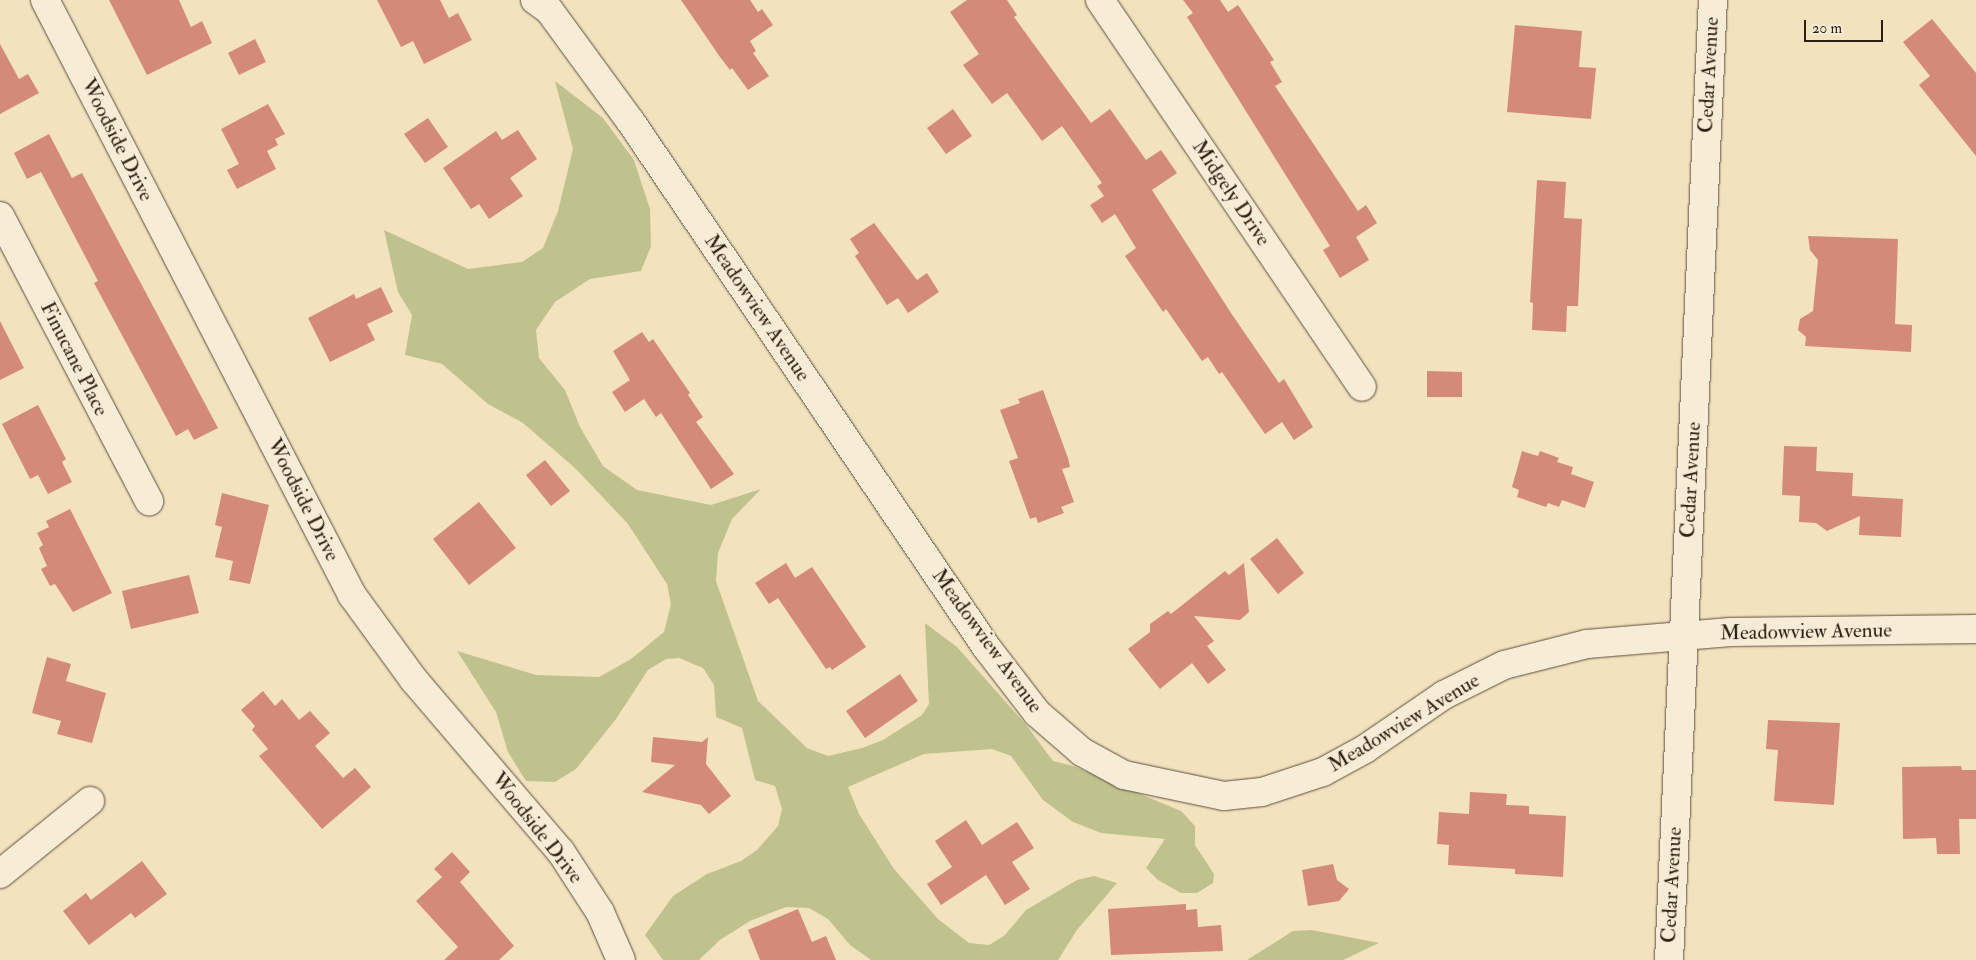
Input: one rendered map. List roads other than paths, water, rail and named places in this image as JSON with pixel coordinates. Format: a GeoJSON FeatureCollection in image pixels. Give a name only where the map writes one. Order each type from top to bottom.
{"type":"FeatureCollection","features":[{"type":"Feature","properties":{"kind":"street","name":"Woodside Drive"},"geometry":{"type":"LineString","coordinates":[[45,0],[352,595],[414,680],[561,852],[600,912],[621,960]]}},
{"type":"Feature","properties":{"kind":"street","name":"Meadowview Avenue"},"geometry":{"type":"LineString","coordinates":[[535,0],[549,10],[631,122],[987,648],[1037,713],[1082,752],[1124,775],[1148,782],[1224,796],[1262,792],[1322,772],[1365,749],[1444,695],[1504,665],[1587,644],[1732,632],[1976,629]]}},
{"type":"Feature","properties":{"kind":"street","name":"Midgely Drive"},"geometry":{"type":"LineString","coordinates":[[1100,0],[1362,387]]}},
{"type":"Feature","properties":{"kind":"street","name":"Cedar Avenue"},"geometry":{"type":"LineString","coordinates":[[1669,960],[1713,0]]}},
{"type":"Feature","properties":{"kind":"street","name":"Finucane Place"},"geometry":{"type":"LineString","coordinates":[[0,216],[149,501]]}},
{"type":"Feature","properties":{"kind":"street"},"geometry":{"type":"LineString","coordinates":[[0,874],[90,801]]}}]}
